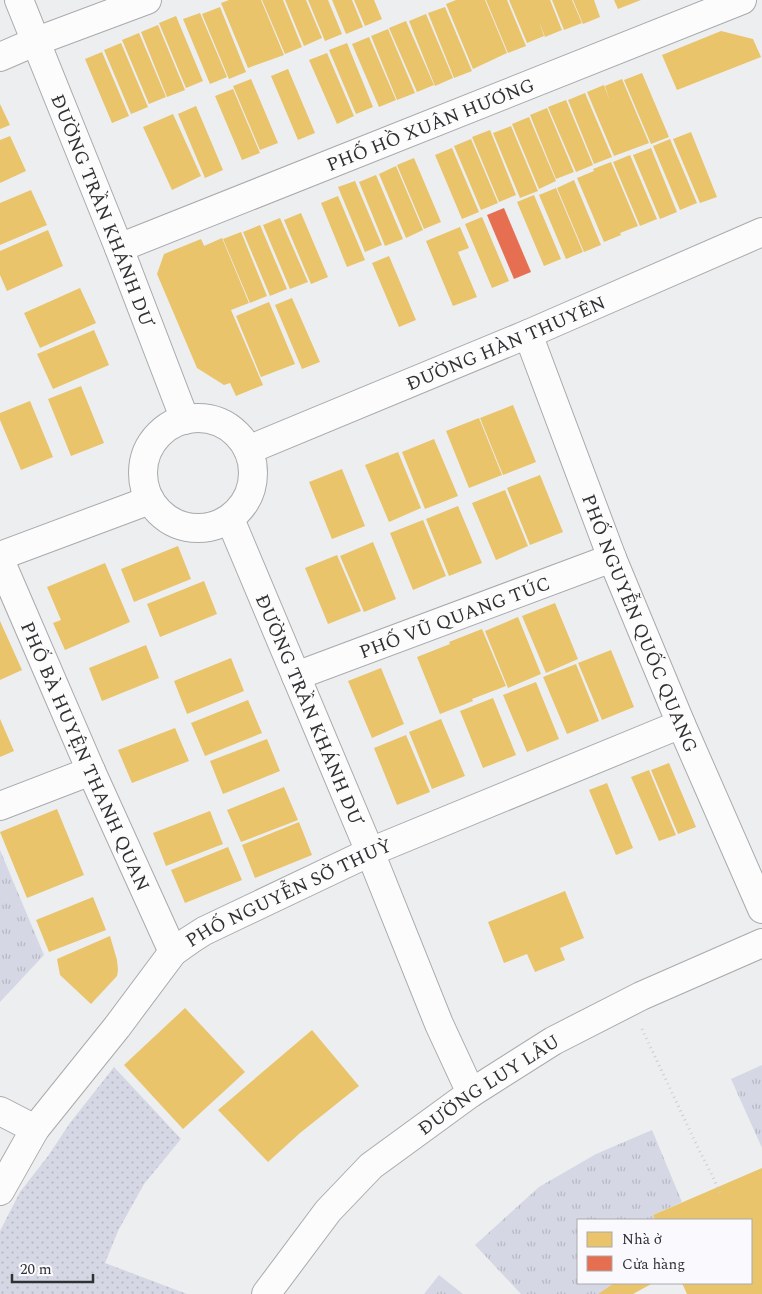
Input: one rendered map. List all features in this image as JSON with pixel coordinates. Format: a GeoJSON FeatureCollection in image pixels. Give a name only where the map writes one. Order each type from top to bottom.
{"type":"FeatureCollection","features":[{"type":"Feature","properties":{"kind":"street","name":"ĐƯỜNG TRẦN KHÁNH DƯ"},"geometry":{"type":"LineString","coordinates":[[19,0],[119,248],[185,420]]}},
{"type":"Feature","properties":{"kind":"street"},"geometry":{"type":"LineString","coordinates":[[0,57],[147,0]]}},
{"type":"Feature","properties":{"kind":"street","name":"PHỐ HỒ XUÂN HƯƠNG"},"geometry":{"type":"LineString","coordinates":[[119,248],[742,0]]}},
{"type":"Feature","properties":{"kind":"street","name":"ĐƯỜNG HÀN THUYÊN"},"geometry":{"type":"LineString","coordinates":[[248,450],[528,334],[762,232]]}},
{"type":"Feature","properties":{"kind":"street","name":"PHỐ NGUYỄN QUỐC QUANG"},"geometry":{"type":"LineString","coordinates":[[528,334],[612,558],[681,724],[762,909]]}},
{"type":"Feature","properties":{"kind":"street"},"geometry":{"type":"LineString","coordinates":[[208,419],[224,425],[238,436],[248,450],[254,470],[252,487],[245,502],[230,519],[214,526],[190,528],[167,518],[150,500],[144,484],[144,466],[149,449],[165,429],[185,420],[208,419]]}},
{"type":"Feature","properties":{"kind":"street"},"geometry":{"type":"LineString","coordinates":[[0,556],[150,500]]}},
{"type":"Feature","properties":{"kind":"street","name":"ĐƯỜNG TRẦN KHÁNH DƯ"},"geometry":{"type":"LineString","coordinates":[[230,519],[370,852],[439,1024],[471,1093]]}},
{"type":"Feature","properties":{"kind":"street","name":"PHỐ VŨ QUANG TÚC"},"geometry":{"type":"LineString","coordinates":[[296,676],[612,558]]}},
{"type":"Feature","properties":{"kind":"street","name":"PHỐ BÀ HUYỆN THANH QUAN"},"geometry":{"type":"LineString","coordinates":[[0,560],[90,771],[173,952]]}},
{"type":"Feature","properties":{"kind":"street","name":"PHỐ NGUYỄN SỞ THUỲ"},"geometry":{"type":"LineString","coordinates":[[0,1191],[36,1129],[117,1027],[173,952],[190,940],[204,931],[370,852],[681,724]]}},
{"type":"Feature","properties":{"kind":"street"},"geometry":{"type":"LineString","coordinates":[[0,806],[90,771]]}},
{"type":"Feature","properties":{"kind":"street","name":"ĐƯỜNG LUY LÂU"},"geometry":{"type":"LineString","coordinates":[[266,1294],[328,1212],[371,1166],[471,1093],[553,1041],[641,996],[762,942]]}},
{"type":"Feature","properties":{"kind":"street"},"geometry":{"type":"LineString","coordinates":[[0,1111],[36,1129]]}},
{"type":"Feature","properties":{"kind":"path"},"geometry":{"type":"LineString","coordinates":[[642,1029],[720,1193]]}},
{"type":"Feature","properties":{"kind":"green space"},"geometry":{"type":"Polygon","coordinates":[[[0,850],[44,955],[0,1002],[0,850]]]}},
{"type":"Feature","properties":{"kind":"green space"},"geometry":{"type":"Polygon","coordinates":[[[762,1065],[762,1148],[731,1079],[762,1065]]]}},
{"type":"Feature","properties":{"kind":"green space"},"geometry":{"type":"Polygon","coordinates":[[[114,1067],[181,1139],[144,1184],[118,1231],[105,1263],[187,1294],[0,1294],[0,1231],[20,1192],[48,1156],[70,1123],[114,1067]]]}},
{"type":"Feature","properties":{"kind":"green space"},"geometry":{"type":"Polygon","coordinates":[[[652,1130],[682,1202],[653,1215],[655,1219],[577,1219],[577,1284],[613,1284],[598,1294],[521,1294],[475,1245],[539,1187],[596,1154],[652,1130]]]}},
{"type":"Feature","properties":{"kind":"green space"},"geometry":{"type":"Polygon","coordinates":[[[439,1275],[463,1294],[424,1294],[439,1275]]]}},
{"type":"Feature","properties":{"kind":"building: Nhà ở"},"geometry":{"type":"Polygon","coordinates":[[[229,0],[261,0],[284,55],[248,68],[221,3],[229,0]]]}},
{"type":"Feature","properties":{"kind":"building: Nhà ở"},"geometry":{"type":"Polygon","coordinates":[[[262,0],[283,0],[302,47],[285,54],[262,0]]]}},
{"type":"Feature","properties":{"kind":"building: Nhà ở"},"geometry":{"type":"Polygon","coordinates":[[[285,0],[306,0],[322,38],[304,46],[285,0]]]}},
{"type":"Feature","properties":{"kind":"building: Nhà ở"},"geometry":{"type":"Polygon","coordinates":[[[308,0],[328,0],[342,34],[325,41],[308,0]]]}},
{"type":"Feature","properties":{"kind":"building: Nhà ở"},"geometry":{"type":"Polygon","coordinates":[[[332,0],[352,0],[363,27],[346,34],[332,0]]]}},
{"type":"Feature","properties":{"kind":"building: Nhà ở"},"geometry":{"type":"Polygon","coordinates":[[[354,0],[374,0],[382,19],[365,26],[354,0]]]}},
{"type":"Feature","properties":{"kind":"building: Nhà ở"},"geometry":{"type":"Polygon","coordinates":[[[456,0],[485,0],[507,53],[473,69],[446,4],[456,0]]]}},
{"type":"Feature","properties":{"kind":"building: Nhà ở"},"geometry":{"type":"Polygon","coordinates":[[[486,0],[507,0],[526,46],[508,53],[486,0]]]}},
{"type":"Feature","properties":{"kind":"building: Nhà ở"},"geometry":{"type":"Polygon","coordinates":[[[509,0],[550,0],[562,30],[545,37],[539,21],[544,36],[527,43],[509,0]]]}},
{"type":"Feature","properties":{"kind":"building: Nhà ở"},"geometry":{"type":"Polygon","coordinates":[[[552,0],[572,0],[582,23],[564,30],[552,0]]]}},
{"type":"Feature","properties":{"kind":"building: Nhà ở"},"geometry":{"type":"Polygon","coordinates":[[[573,0],[594,0],[600,17],[583,24],[573,0]]]}},
{"type":"Feature","properties":{"kind":"building: Nhà ở"},"geometry":{"type":"Polygon","coordinates":[[[614,0],[641,0],[618,9],[614,0]]]}},
{"type":"Feature","properties":{"kind":"building: Nhà ở"},"geometry":{"type":"Polygon","coordinates":[[[220,7],[246,72],[229,79],[202,14],[220,7]]]}},
{"type":"Feature","properties":{"kind":"building: Nhà ở"},"geometry":{"type":"Polygon","coordinates":[[[445,7],[472,71],[454,78],[428,13],[445,7]]]}},
{"type":"Feature","properties":{"kind":"building: Nhà ở"},"geometry":{"type":"Polygon","coordinates":[[[200,13],[227,77],[210,84],[183,19],[200,13]]]}},
{"type":"Feature","properties":{"kind":"building: Nhà ở"},"geometry":{"type":"Polygon","coordinates":[[[426,14],[453,78],[435,86],[409,21],[426,14]]]}},
{"type":"Feature","properties":{"kind":"building: Nhà ở"},"geometry":{"type":"Polygon","coordinates":[[[176,16],[203,81],[186,88],[159,23],[176,16]]]}},
{"type":"Feature","properties":{"kind":"building: Nhà ở"},"geometry":{"type":"Polygon","coordinates":[[[406,21],[434,85],[417,92],[389,28],[406,21]]]}},
{"type":"Feature","properties":{"kind":"building: Nhà ở"},"geometry":{"type":"Polygon","coordinates":[[[158,25],[185,90],[167,97],[141,32],[158,25]]]}},
{"type":"Feature","properties":{"kind":"building: Nhà ở"},"geometry":{"type":"Polygon","coordinates":[[[388,29],[415,93],[397,100],[371,36],[388,29]]]}},
{"type":"Feature","properties":{"kind":"building: Nhà ở"},"geometry":{"type":"Polygon","coordinates":[[[721,31],[753,39],[761,57],[677,90],[662,55],[721,31]]]}},
{"type":"Feature","properties":{"kind":"building: Nhà ở"},"geometry":{"type":"Polygon","coordinates":[[[139,33],[166,97],[149,104],[122,40],[139,33]]]}},
{"type":"Feature","properties":{"kind":"building: Nhà ở"},"geometry":{"type":"Polygon","coordinates":[[[369,37],[396,100],[379,107],[352,44],[369,37]]]}},
{"type":"Feature","properties":{"kind":"building: Nhà ở"},"geometry":{"type":"Polygon","coordinates":[[[121,43],[148,107],[131,114],[104,50],[121,43]]]}},
{"type":"Feature","properties":{"kind":"building: Nhà ở"},"geometry":{"type":"Polygon","coordinates":[[[347,43],[373,107],[356,114],[329,50],[347,43]]]}},
{"type":"Feature","properties":{"kind":"building: Nhà ở"},"geometry":{"type":"Polygon","coordinates":[[[102,52],[129,116],[112,123],[85,59],[102,52]]]}},
{"type":"Feature","properties":{"kind":"building: Nhà ở"},"geometry":{"type":"Polygon","coordinates":[[[327,53],[354,116],[337,124],[309,60],[327,53]]]}},
{"type":"Feature","properties":{"kind":"building: Nhà ở"},"geometry":{"type":"Polygon","coordinates":[[[288,69],[315,133],[298,140],[271,76],[288,69]]]}},
{"type":"Feature","properties":{"kind":"building: Nhà ở"},"geometry":{"type":"Polygon","coordinates":[[[642,73],[669,137],[651,144],[624,80],[642,73]]]}},
{"type":"Feature","properties":{"kind":"building: Nhà ở"},"geometry":{"type":"Polygon","coordinates":[[[251,79],[278,143],[260,150],[233,86],[251,79]]]}},
{"type":"Feature","properties":{"kind":"building: Nhà ở"},"geometry":{"type":"Polygon","coordinates":[[[622,79],[649,143],[614,156],[587,92],[604,85],[610,101],[605,86],[622,79]]]}},
{"type":"Feature","properties":{"kind":"building: Nhà ở"},"geometry":{"type":"Polygon","coordinates":[[[233,89],[260,153],[242,160],[215,96],[233,89]]]}},
{"type":"Feature","properties":{"kind":"building: Nhà ở"},"geometry":{"type":"Polygon","coordinates":[[[585,93],[612,157],[594,164],[568,100],[585,93]]]}},
{"type":"Feature","properties":{"kind":"building: Nhà ở"},"geometry":{"type":"Polygon","coordinates":[[[566,100],[593,165],[576,172],[548,107],[566,100]]]}},
{"type":"Feature","properties":{"kind":"building: Nhà ở"},"geometry":{"type":"Polygon","coordinates":[[[0,104],[10,125],[0,129],[0,104]]]}},
{"type":"Feature","properties":{"kind":"building: Nhà ở"},"geometry":{"type":"Polygon","coordinates":[[[196,106],[223,170],[205,178],[178,114],[196,106]]]}},
{"type":"Feature","properties":{"kind":"building: Nhà ở"},"geometry":{"type":"Polygon","coordinates":[[[547,108],[574,172],[556,179],[530,115],[547,108]]]}},
{"type":"Feature","properties":{"kind":"building: Nhà ở"},"geometry":{"type":"Polygon","coordinates":[[[173,114],[201,176],[172,190],[143,127],[173,114]]]}},
{"type":"Feature","properties":{"kind":"building: Nhà ở"},"geometry":{"type":"Polygon","coordinates":[[[529,117],[556,181],[539,189],[512,124],[529,117]]]}},
{"type":"Feature","properties":{"kind":"building: Nhà ở"},"geometry":{"type":"Polygon","coordinates":[[[511,126],[538,191],[520,198],[493,133],[511,126]]]}},
{"type":"Feature","properties":{"kind":"building: Nhà ở"},"geometry":{"type":"Polygon","coordinates":[[[490,130],[516,195],[499,202],[472,137],[490,130]]]}},
{"type":"Feature","properties":{"kind":"building: Nhà ở"},"geometry":{"type":"Polygon","coordinates":[[[691,132],[717,197],[700,203],[673,139],[691,132]]]}},
{"type":"Feature","properties":{"kind":"building: Nhà ở"},"geometry":{"type":"Polygon","coordinates":[[[10,136],[26,171],[0,183],[0,140],[10,136]]]}},
{"type":"Feature","properties":{"kind":"building: Nhà ở"},"geometry":{"type":"Polygon","coordinates":[[[471,139],[498,203],[481,210],[454,146],[471,139]]]}},
{"type":"Feature","properties":{"kind":"building: Nhà ở"},"geometry":{"type":"Polygon","coordinates":[[[670,139],[697,203],[680,210],[653,146],[670,139]]]}},
{"type":"Feature","properties":{"kind":"building: Nhà ở"},"geometry":{"type":"Polygon","coordinates":[[[452,148],[479,212],[462,219],[435,155],[452,148]]]}},
{"type":"Feature","properties":{"kind":"building: Nhà ở"},"geometry":{"type":"Polygon","coordinates":[[[651,148],[677,212],[660,219],[633,155],[651,148]]]}},
{"type":"Feature","properties":{"kind":"building: Nhà ở"},"geometry":{"type":"Polygon","coordinates":[[[630,155],[657,219],[640,226],[613,162],[630,155]]]}},
{"type":"Feature","properties":{"kind":"building: Nhà ở"},"geometry":{"type":"Polygon","coordinates":[[[414,158],[441,222],[424,229],[397,165],[414,158]]]}},
{"type":"Feature","properties":{"kind":"building: Nhà ở"},"geometry":{"type":"Polygon","coordinates":[[[611,162],[638,226],[604,242],[577,178],[611,162]]]}},
{"type":"Feature","properties":{"kind":"building: Nhà ở"},"geometry":{"type":"Polygon","coordinates":[[[396,166],[423,230],[406,238],[379,174],[396,166]]]}},
{"type":"Feature","properties":{"kind":"building: Nhà ở"},"geometry":{"type":"Polygon","coordinates":[[[376,175],[403,239],[385,246],[359,182],[376,175]]]}},
{"type":"Feature","properties":{"kind":"building: Nhà ở"},"geometry":{"type":"Polygon","coordinates":[[[574,180],[601,245],[584,252],[557,188],[574,180]]]}},
{"type":"Feature","properties":{"kind":"building: Nhà ở"},"geometry":{"type":"Polygon","coordinates":[[[355,181],[382,245],[365,252],[338,187],[355,181]]]}},
{"type":"Feature","properties":{"kind":"building: Nhà ở"},"geometry":{"type":"Polygon","coordinates":[[[556,188],[583,252],[566,259],[539,195],[556,188]]]}},
{"type":"Feature","properties":{"kind":"building: Nhà ở"},"geometry":{"type":"Polygon","coordinates":[[[31,190],[47,225],[0,245],[0,203],[31,190]]]}},
{"type":"Feature","properties":{"kind":"building: Nhà ở"},"geometry":{"type":"Polygon","coordinates":[[[534,195],[561,259],[544,266],[517,202],[534,195]]]}},
{"type":"Feature","properties":{"kind":"building: Nhà ở"},"geometry":{"type":"Polygon","coordinates":[[[338,196],[365,260],[347,267],[321,203],[338,196]]]}},
{"type":"Feature","properties":{"kind":"building: Nhà ở"},"geometry":{"type":"Polygon","coordinates":[[[301,213],[328,277],[311,284],[284,220],[301,213]]]}},
{"type":"Feature","properties":{"kind":"building: Nhà ở"},"geometry":{"type":"Polygon","coordinates":[[[482,217],[509,281],[492,288],[465,224],[482,217]]]}},
{"type":"Feature","properties":{"kind":"building: Nhà ở"},"geometry":{"type":"Polygon","coordinates":[[[280,218],[308,282],[290,289],[263,225],[280,218]]]}},
{"type":"Feature","properties":{"kind":"building: Nhà ở"},"geometry":{"type":"Polygon","coordinates":[[[260,225],[287,289],[270,296],[243,232],[260,225]]]}},
{"type":"Feature","properties":{"kind":"building: Nhà ở"},"geometry":{"type":"Polygon","coordinates":[[[460,227],[469,248],[458,252],[477,297],[453,306],[426,241],[460,227]]]}},
{"type":"Feature","properties":{"kind":"building: Nhà ở"},"geometry":{"type":"Polygon","coordinates":[[[48,230],[63,266],[7,291],[0,275],[0,251],[48,230]]]}},
{"type":"Feature","properties":{"kind":"building: Nhà ở"},"geometry":{"type":"Polygon","coordinates":[[[241,232],[267,296],[250,303],[223,239],[241,232]]]}},
{"type":"Feature","properties":{"kind":"building: Nhà ở"},"geometry":{"type":"Polygon","coordinates":[[[222,238],[249,303],[231,310],[263,385],[236,396],[230,383],[224,385],[197,368],[157,274],[164,254],[201,239],[204,246],[222,238]]]}},
{"type":"Feature","properties":{"kind":"building: Nhà ở"},"geometry":{"type":"Polygon","coordinates":[[[389,256],[416,320],[399,327],[372,263],[389,256]]]}},
{"type":"Feature","properties":{"kind":"building: Nhà ở"},"geometry":{"type":"Polygon","coordinates":[[[80,288],[96,323],[40,348],[24,313],[80,288]]]}},
{"type":"Feature","properties":{"kind":"building: Nhà ở"},"geometry":{"type":"Polygon","coordinates":[[[292,298],[320,362],[302,369],[275,305],[292,298]]]}},
{"type":"Feature","properties":{"kind":"building: Nhà ở"},"geometry":{"type":"Polygon","coordinates":[[[269,302],[295,364],[261,377],[236,316],[269,302]]]}},
{"type":"Feature","properties":{"kind":"building: Nhà ở"},"geometry":{"type":"Polygon","coordinates":[[[94,330],[109,365],[53,389],[37,354],[94,330]]]}},
{"type":"Feature","properties":{"kind":"building: Nhà ở"},"geometry":{"type":"Polygon","coordinates":[[[81,386],[104,443],[71,456],[48,399],[81,386]]]}},
{"type":"Feature","properties":{"kind":"building: Nhà ở"},"geometry":{"type":"Polygon","coordinates":[[[30,401],[53,457],[21,470],[0,420],[0,413],[30,401]]]}},
{"type":"Feature","properties":{"kind":"building: Nhà ở"},"geometry":{"type":"Polygon","coordinates":[[[513,405],[536,462],[503,475],[480,418],[513,405]]]}},
{"type":"Feature","properties":{"kind":"building: Nhà ở"},"geometry":{"type":"Polygon","coordinates":[[[479,418],[502,475],[469,488],[446,431],[479,418]]]}},
{"type":"Feature","properties":{"kind":"building: Nhà ở"},"geometry":{"type":"Polygon","coordinates":[[[434,439],[458,496],[425,509],[402,452],[434,439]]]}},
{"type":"Feature","properties":{"kind":"building: Nhà ở"},"geometry":{"type":"Polygon","coordinates":[[[398,452],[421,508],[389,522],[365,465],[398,452]]]}},
{"type":"Feature","properties":{"kind":"building: Nhà ở"},"geometry":{"type":"Polygon","coordinates":[[[342,469],[365,526],[332,539],[309,482],[342,469]]]}},
{"type":"Feature","properties":{"kind":"building: Nhà ở"},"geometry":{"type":"Polygon","coordinates":[[[540,475],[563,532],[530,545],[507,488],[540,475]]]}},
{"type":"Feature","properties":{"kind":"building: Nhà ở"},"geometry":{"type":"Polygon","coordinates":[[[505,490],[528,546],[496,560],[472,503],[505,490]]]}},
{"type":"Feature","properties":{"kind":"building: Nhà ở"},"geometry":{"type":"Polygon","coordinates":[[[458,506],[482,563],[449,576],[426,519],[458,506]]]}},
{"type":"Feature","properties":{"kind":"building: Nhà ở"},"geometry":{"type":"Polygon","coordinates":[[[423,520],[446,576],[413,590],[390,533],[423,520]]]}},
{"type":"Feature","properties":{"kind":"building: Nhà ở"},"geometry":{"type":"Polygon","coordinates":[[[373,542],[396,599],[364,612],[340,556],[373,542]]]}},
{"type":"Feature","properties":{"kind":"building: Nhà ở"},"geometry":{"type":"Polygon","coordinates":[[[178,546],[191,579],[134,602],[121,569],[178,546]]]}},
{"type":"Feature","properties":{"kind":"building: Nhà ở"},"geometry":{"type":"Polygon","coordinates":[[[337,555],[361,611],[328,624],[305,568],[337,555]]]}},
{"type":"Feature","properties":{"kind":"building: Nhà ở"},"geometry":{"type":"Polygon","coordinates":[[[105,563],[130,622],[65,650],[53,623],[61,620],[47,587],[105,563]]]}},
{"type":"Feature","properties":{"kind":"building: Nhà ở"},"geometry":{"type":"Polygon","coordinates":[[[204,581],[217,614],[160,637],[147,604],[204,581]]]}},
{"type":"Feature","properties":{"kind":"building: Nhà ở"},"geometry":{"type":"Polygon","coordinates":[[[555,603],[578,659],[546,673],[522,616],[555,603]]]}},
{"type":"Feature","properties":{"kind":"building: Nhà ở"},"geometry":{"type":"Polygon","coordinates":[[[518,617],[541,674],[508,688],[485,631],[518,617]]]}},
{"type":"Feature","properties":{"kind":"building: Nhà ở"},"geometry":{"type":"Polygon","coordinates":[[[0,621],[22,670],[0,680],[0,621]]]}},
{"type":"Feature","properties":{"kind":"building: Nhà ở"},"geometry":{"type":"Polygon","coordinates":[[[482,629],[506,686],[440,714],[417,657],[482,629]]]}},
{"type":"Feature","properties":{"kind":"building: Nhà ở"},"geometry":{"type":"Polygon","coordinates":[[[146,645],[159,678],[102,701],[89,668],[146,645]]]}},
{"type":"Feature","properties":{"kind":"building: Nhà ở"},"geometry":{"type":"Polygon","coordinates":[[[611,650],[634,707],[602,720],[578,663],[611,650]]]}},
{"type":"Feature","properties":{"kind":"building: Nhà ở"},"geometry":{"type":"Polygon","coordinates":[[[231,658],[244,691],[187,714],[174,681],[231,658]]]}},
{"type":"Feature","properties":{"kind":"building: Nhà ở"},"geometry":{"type":"Polygon","coordinates":[[[576,664],[599,721],[567,734],[543,677],[576,664]]]}},
{"type":"Feature","properties":{"kind":"building: Nhà ở"},"geometry":{"type":"Polygon","coordinates":[[[381,668],[404,724],[372,738],[348,681],[381,668]]]}},
{"type":"Feature","properties":{"kind":"building: Nhà ở"},"geometry":{"type":"Polygon","coordinates":[[[536,682],[559,739],[527,752],[503,695],[536,682]]]}},
{"type":"Feature","properties":{"kind":"building: Nhà ở"},"geometry":{"type":"Polygon","coordinates":[[[493,698],[516,755],[483,768],[460,711],[493,698]]]}},
{"type":"Feature","properties":{"kind":"building: Nhà ở"},"geometry":{"type":"Polygon","coordinates":[[[248,700],[262,733],[205,756],[191,723],[248,700]]]}},
{"type":"Feature","properties":{"kind":"building: Nhà ở"},"geometry":{"type":"Polygon","coordinates":[[[0,719],[14,751],[0,757],[0,719]]]}},
{"type":"Feature","properties":{"kind":"building: Nhà ở"},"geometry":{"type":"Polygon","coordinates":[[[441,719],[465,776],[432,789],[409,732],[441,719]]]}},
{"type":"Feature","properties":{"kind":"building: Nhà ở"},"geometry":{"type":"Polygon","coordinates":[[[175,728],[189,761],[132,783],[118,750],[175,728]]]}},
{"type":"Feature","properties":{"kind":"building: Nhà ở"},"geometry":{"type":"Polygon","coordinates":[[[406,735],[430,792],[397,805],[374,748],[406,735]]]}},
{"type":"Feature","properties":{"kind":"building: Nhà ở"},"geometry":{"type":"Polygon","coordinates":[[[267,739],[280,771],[223,794],[210,761],[267,739]]]}},
{"type":"Feature","properties":{"kind":"building: Nhà ở"},"geometry":{"type":"Polygon","coordinates":[[[669,763],[696,827],[678,834],[651,770],[669,763]]]}},
{"type":"Feature","properties":{"kind":"building: Nhà ở"},"geometry":{"type":"Polygon","coordinates":[[[649,770],[676,835],[659,841],[631,777],[649,770]]]}},
{"type":"Feature","properties":{"kind":"building: Nhà ở"},"geometry":{"type":"Polygon","coordinates":[[[607,783],[633,848],[616,855],[589,790],[607,783]]]}},
{"type":"Feature","properties":{"kind":"building: Nhà ở"},"geometry":{"type":"Polygon","coordinates":[[[284,787],[298,820],[241,842],[227,810],[284,787]]]}},
{"type":"Feature","properties":{"kind":"building: Nhà ở"},"geometry":{"type":"Polygon","coordinates":[[[57,809],[84,875],[27,898],[0,832],[57,809]]]}},
{"type":"Feature","properties":{"kind":"building: Nhà ở"},"geometry":{"type":"Polygon","coordinates":[[[210,811],[223,844],[166,866],[153,833],[210,811]]]}},
{"type":"Feature","properties":{"kind":"building: Nhà ở"},"geometry":{"type":"Polygon","coordinates":[[[299,822],[312,855],[255,878],[242,845],[299,822]]]}},
{"type":"Feature","properties":{"kind":"building: Nhà ở"},"geometry":{"type":"Polygon","coordinates":[[[228,847],[242,880],[185,903],[171,870],[228,847]]]}},
{"type":"Feature","properties":{"kind":"building: Nhà ở"},"geometry":{"type":"Polygon","coordinates":[[[565,891],[584,938],[560,948],[565,960],[535,972],[527,954],[504,963],[488,922],[565,891]]]}},
{"type":"Feature","properties":{"kind":"building: Nhà ở"},"geometry":{"type":"Polygon","coordinates":[[[93,897],[106,930],[49,952],[36,920],[93,897]]]}},
{"type":"Feature","properties":{"kind":"building: Nhà ở"},"geometry":{"type":"Polygon","coordinates":[[[110,936],[117,960],[117,976],[91,1004],[60,975],[57,959],[110,936]]]}},
{"type":"Feature","properties":{"kind":"building: Nhà ở"},"geometry":{"type":"Polygon","coordinates":[[[185,1008],[245,1072],[183,1129],[124,1065],[185,1008]]]}},
{"type":"Feature","properties":{"kind":"building: Nhà ở"},"geometry":{"type":"Polygon","coordinates":[[[312,1030],[359,1086],[300,1133],[268,1162],[218,1110],[312,1030]]]}},
{"type":"Feature","properties":{"kind":"building: Nhà ở"},"geometry":{"type":"Polygon","coordinates":[[[762,1168],[762,1294],[687,1294],[682,1284],[752,1284],[752,1219],[655,1219],[653,1215],[762,1168]]]}},
{"type":"Feature","properties":{"kind":"building: Nhà ở"},"geometry":{"type":"Polygon","coordinates":[[[613,1284],[651,1284],[633,1294],[598,1294],[613,1284]]]}},
{"type":"Feature","properties":{"kind":"building: Cửa hàng"},"geometry":{"type":"Polygon","coordinates":[[[504,208],[531,272],[514,279],[487,215],[504,208]]]}}]}
